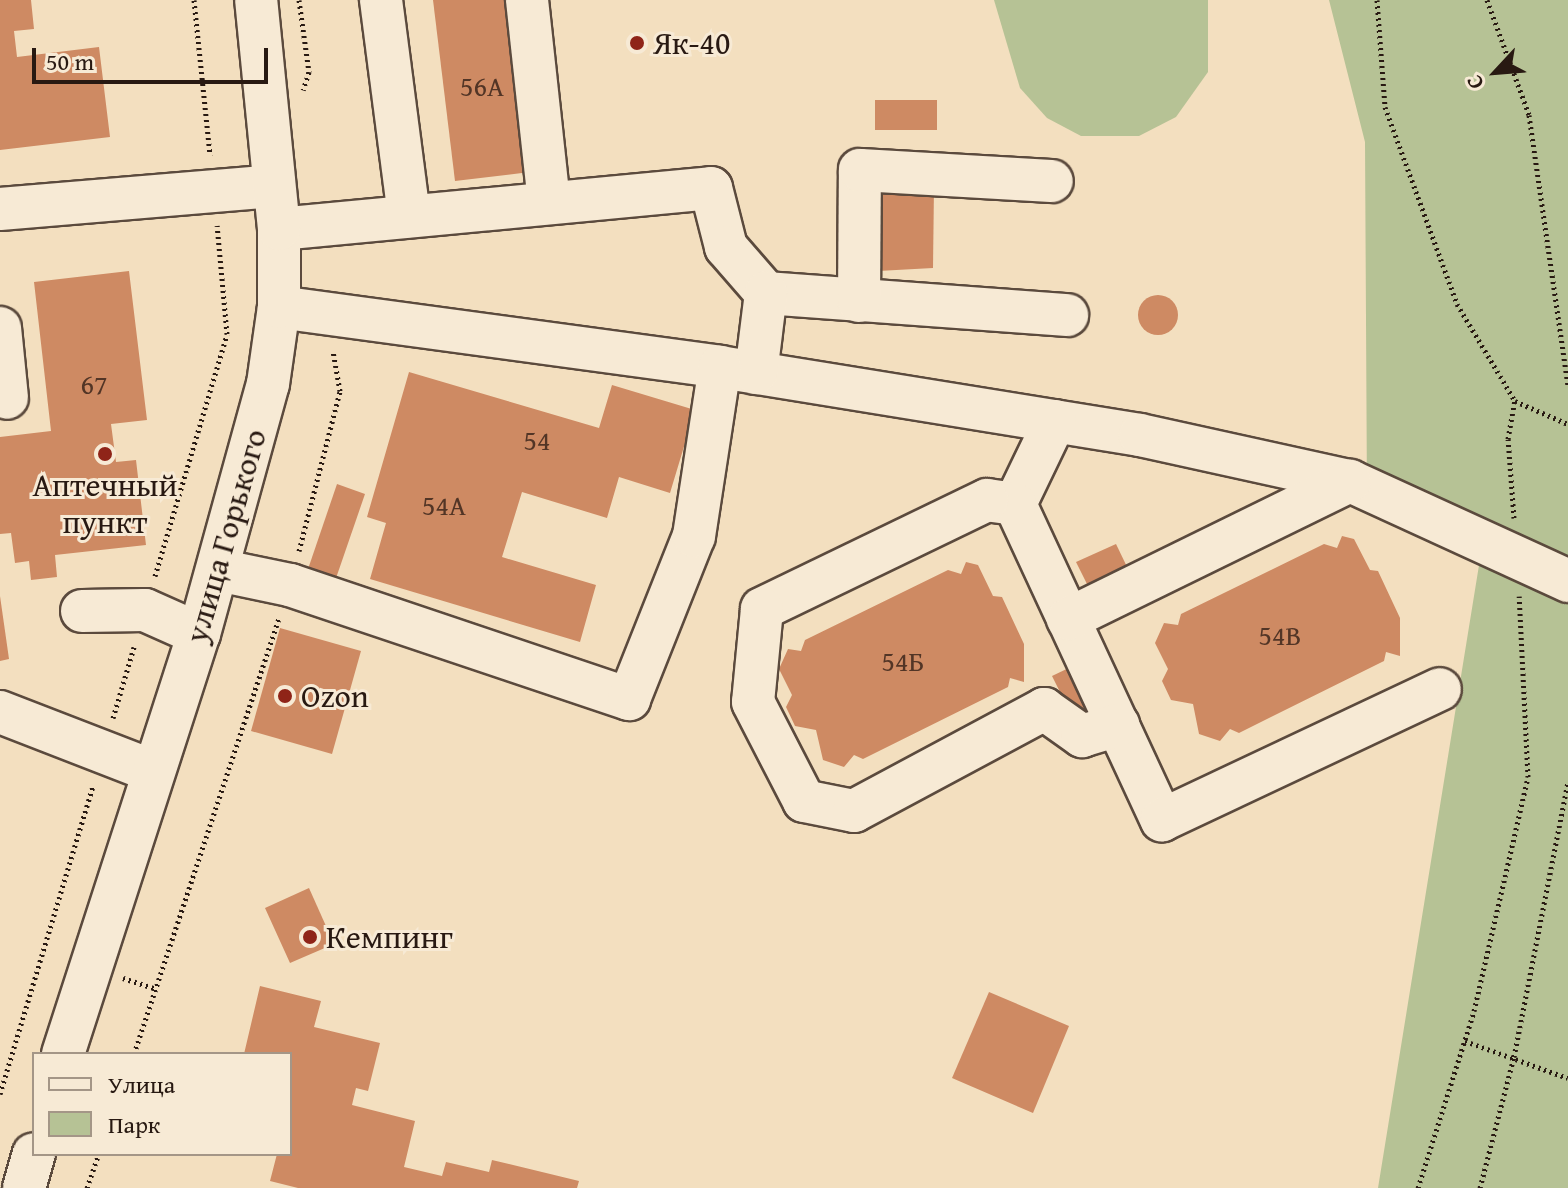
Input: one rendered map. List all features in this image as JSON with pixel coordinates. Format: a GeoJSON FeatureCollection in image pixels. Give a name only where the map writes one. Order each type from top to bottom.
{"type":"FeatureCollection","features":[{"type":"Feature","properties":{"kind":"street","name":"улица Горького"},"geometry":{"type":"LineString","coordinates":[[64,1052],[152,771],[199,634],[268,384],[279,307],[279,229],[256,0]]}},
{"type":"Feature","properties":{"kind":"street"},"geometry":{"type":"LineString","coordinates":[[381,0],[409,216]]}},
{"type":"Feature","properties":{"kind":"street"},"geometry":{"type":"LineString","coordinates":[[527,0],[549,203]]}},
{"type":"Feature","properties":{"kind":"street"},"geometry":{"type":"LineString","coordinates":[[859,301],[860,170],[1052,181]]}},
{"type":"Feature","properties":{"kind":"street"},"geometry":{"type":"LineString","coordinates":[[0,209],[213,188],[273,186]]}},
{"type":"Feature","properties":{"kind":"street"},"geometry":{"type":"LineString","coordinates":[[279,229],[711,188],[726,247],[766,293],[1067,315]]}},
{"type":"Feature","properties":{"kind":"street"},"geometry":{"type":"LineString","coordinates":[[218,570],[290,585],[629,699],[694,536],[738,370],[766,293]]}},
{"type":"Feature","properties":{"kind":"street"},"geometry":{"type":"LineString","coordinates":[[279,307],[738,370],[1055,421],[1350,481],[1568,581]]}},
{"type":"Feature","properties":{"kind":"street"},"geometry":{"type":"LineString","coordinates":[[0,328],[7,398]]}},
{"type":"Feature","properties":{"kind":"street"},"geometry":{"type":"LineString","coordinates":[[1015,504],[1055,421]]}},
{"type":"Feature","properties":{"kind":"street"},"geometry":{"type":"LineString","coordinates":[[1068,619],[1350,481]]}},
{"type":"Feature","properties":{"kind":"street"},"geometry":{"type":"LineString","coordinates":[[1015,504],[987,500],[762,609],[753,702],[804,801],[854,811],[1044,709],[1082,736],[1118,725]]}},
{"type":"Feature","properties":{"kind":"street"},"geometry":{"type":"LineString","coordinates":[[1015,504],[1162,820],[1440,689]]}},
{"type":"Feature","properties":{"kind":"street"},"geometry":{"type":"LineString","coordinates":[[82,611],[145,610],[199,634]]}},
{"type":"Feature","properties":{"kind":"street"},"geometry":{"type":"LineString","coordinates":[[0,712],[152,771]]}},
{"type":"Feature","properties":{"kind":"street"},"geometry":{"type":"LineString","coordinates":[[24,1188],[33,1156]]}},
{"type":"Feature","properties":{"kind":"path"},"geometry":{"type":"LineString","coordinates":[[0,1094],[227,334],[194,0]]}},
{"type":"Feature","properties":{"kind":"path"},"geometry":{"type":"LineString","coordinates":[[1377,0],[1385,107],[1457,304],[1515,401],[1568,424]]}},
{"type":"Feature","properties":{"kind":"path"},"geometry":{"type":"LineString","coordinates":[[1487,0],[1529,115],[1568,385]]}},
{"type":"Feature","properties":{"kind":"path"},"geometry":{"type":"LineString","coordinates":[[1418,1188],[1465,1041],[1528,777],[1508,439],[1515,401]]}},
{"type":"Feature","properties":{"kind":"path"},"geometry":{"type":"LineString","coordinates":[[1480,1188],[1514,1057],[1568,783]]}},
{"type":"Feature","properties":{"kind":"path"},"geometry":{"type":"LineString","coordinates":[[1465,1041],[1568,1078]]}},
{"type":"Feature","properties":{"kind":"path"},"geometry":{"type":"LineString","coordinates":[[87,1188],[98,1156]]}},
{"type":"Feature","properties":{"kind":"green space"},"geometry":{"type":"Polygon","coordinates":[[[994,0],[1208,0],[1208,72],[1176,117],[1139,136],[1081,136],[1047,118],[1020,88],[994,0]]]}},
{"type":"Feature","properties":{"kind":"green space"},"geometry":{"type":"Polygon","coordinates":[[[1329,0],[1568,0],[1568,1188],[1378,1188],[1480,559],[1367,498],[1365,142],[1329,0]]]}},
{"type":"Feature","properties":{"kind":"building"},"geometry":{"type":"Polygon","coordinates":[[[0,0],[31,0],[34,29],[14,31],[17,57],[99,47],[110,137],[0,150],[0,0]]]}},
{"type":"Feature","properties":{"kind":"building"},"geometry":{"type":"Polygon","coordinates":[[[433,0],[509,0],[530,172],[455,181],[433,0]]]}},
{"type":"Feature","properties":{"kind":"building"},"geometry":{"type":"Polygon","coordinates":[[[875,100],[937,100],[937,130],[875,130],[875,100]]]}},
{"type":"Feature","properties":{"kind":"building"},"geometry":{"type":"Polygon","coordinates":[[[878,186],[934,186],[933,268],[878,271],[878,186]]]}},
{"type":"Feature","properties":{"kind":"building"},"geometry":{"type":"Polygon","coordinates":[[[129,271],[147,420],[111,424],[116,462],[136,460],[146,545],[55,555],[57,577],[31,580],[29,561],[15,563],[11,533],[0,534],[0,437],[51,431],[34,282],[129,271]]]}},
{"type":"Feature","properties":{"kind":"building"},"geometry":{"type":"Polygon","coordinates":[[[1158,295],[1172,301],[1178,315],[1172,329],[1158,335],[1144,329],[1138,315],[1144,301],[1158,295]]]}},
{"type":"Feature","properties":{"kind":"building"},"geometry":{"type":"Polygon","coordinates":[[[409,372],[599,428],[612,385],[695,410],[670,493],[619,477],[607,518],[522,492],[502,557],[596,585],[580,642],[370,579],[386,523],[367,517],[409,372]]]}},
{"type":"Feature","properties":{"kind":"building"},"geometry":{"type":"Polygon","coordinates":[[[337,484],[365,494],[334,584],[306,575],[337,484]]]}},
{"type":"Feature","properties":{"kind":"building"},"geometry":{"type":"Polygon","coordinates":[[[1342,536],[1354,539],[1370,570],[1378,571],[1400,618],[1400,656],[1386,652],[1384,661],[1239,733],[1230,729],[1220,741],[1199,734],[1193,704],[1171,700],[1162,681],[1168,669],[1155,643],[1164,623],[1178,625],[1181,614],[1324,544],[1337,548],[1342,536]]]}},
{"type":"Feature","properties":{"kind":"building"},"geometry":{"type":"Polygon","coordinates":[[[1116,544],[1129,571],[1090,590],[1076,562],[1116,544]]]}},
{"type":"Feature","properties":{"kind":"building"},"geometry":{"type":"Polygon","coordinates":[[[966,562],[978,565],[993,596],[1002,597],[1024,644],[1024,682],[1010,678],[1008,687],[863,759],[854,755],[844,767],[823,760],[816,730],[795,726],[786,707],[792,695],[779,669],[788,649],[801,651],[805,640],[948,570],[961,574],[966,562]]]}},
{"type":"Feature","properties":{"kind":"building"},"geometry":{"type":"Polygon","coordinates":[[[0,596],[9,659],[0,661],[0,596]]]}},
{"type":"Feature","properties":{"kind":"building"},"geometry":{"type":"Polygon","coordinates":[[[280,628],[361,651],[332,754],[251,731],[280,628]]]}},
{"type":"Feature","properties":{"kind":"building"},"geometry":{"type":"Polygon","coordinates":[[[1077,664],[1098,708],[1074,720],[1052,676],[1077,664]]]}},
{"type":"Feature","properties":{"kind":"building"},"geometry":{"type":"Polygon","coordinates":[[[309,888],[334,944],[290,963],[265,908],[309,888]]]}},
{"type":"Feature","properties":{"kind":"building"},"geometry":{"type":"Polygon","coordinates":[[[260,986],[321,1001],[314,1027],[380,1043],[368,1091],[356,1088],[352,1105],[415,1121],[404,1167],[442,1176],[446,1162],[489,1172],[492,1160],[579,1181],[577,1188],[298,1188],[270,1181],[276,1156],[292,1156],[292,1052],[244,1052],[260,986]]]}},
{"type":"Feature","properties":{"kind":"building"},"geometry":{"type":"Polygon","coordinates":[[[989,992],[1069,1026],[1033,1113],[952,1078],[989,992]]]}},
{"type":"Feature","properties":{"kind":"place","name":"Як-40"},"geometry":{"type":"Point","coordinates":[637,43]}},
{"type":"Feature","properties":{"kind":"place","name":"Аптечный пункт"},"geometry":{"type":"Point","coordinates":[105,454]}},
{"type":"Feature","properties":{"kind":"place","name":"Ozon"},"geometry":{"type":"Point","coordinates":[285,696]}},
{"type":"Feature","properties":{"kind":"place","name":"Кемпинг"},"geometry":{"type":"Point","coordinates":[310,937]}}]}
